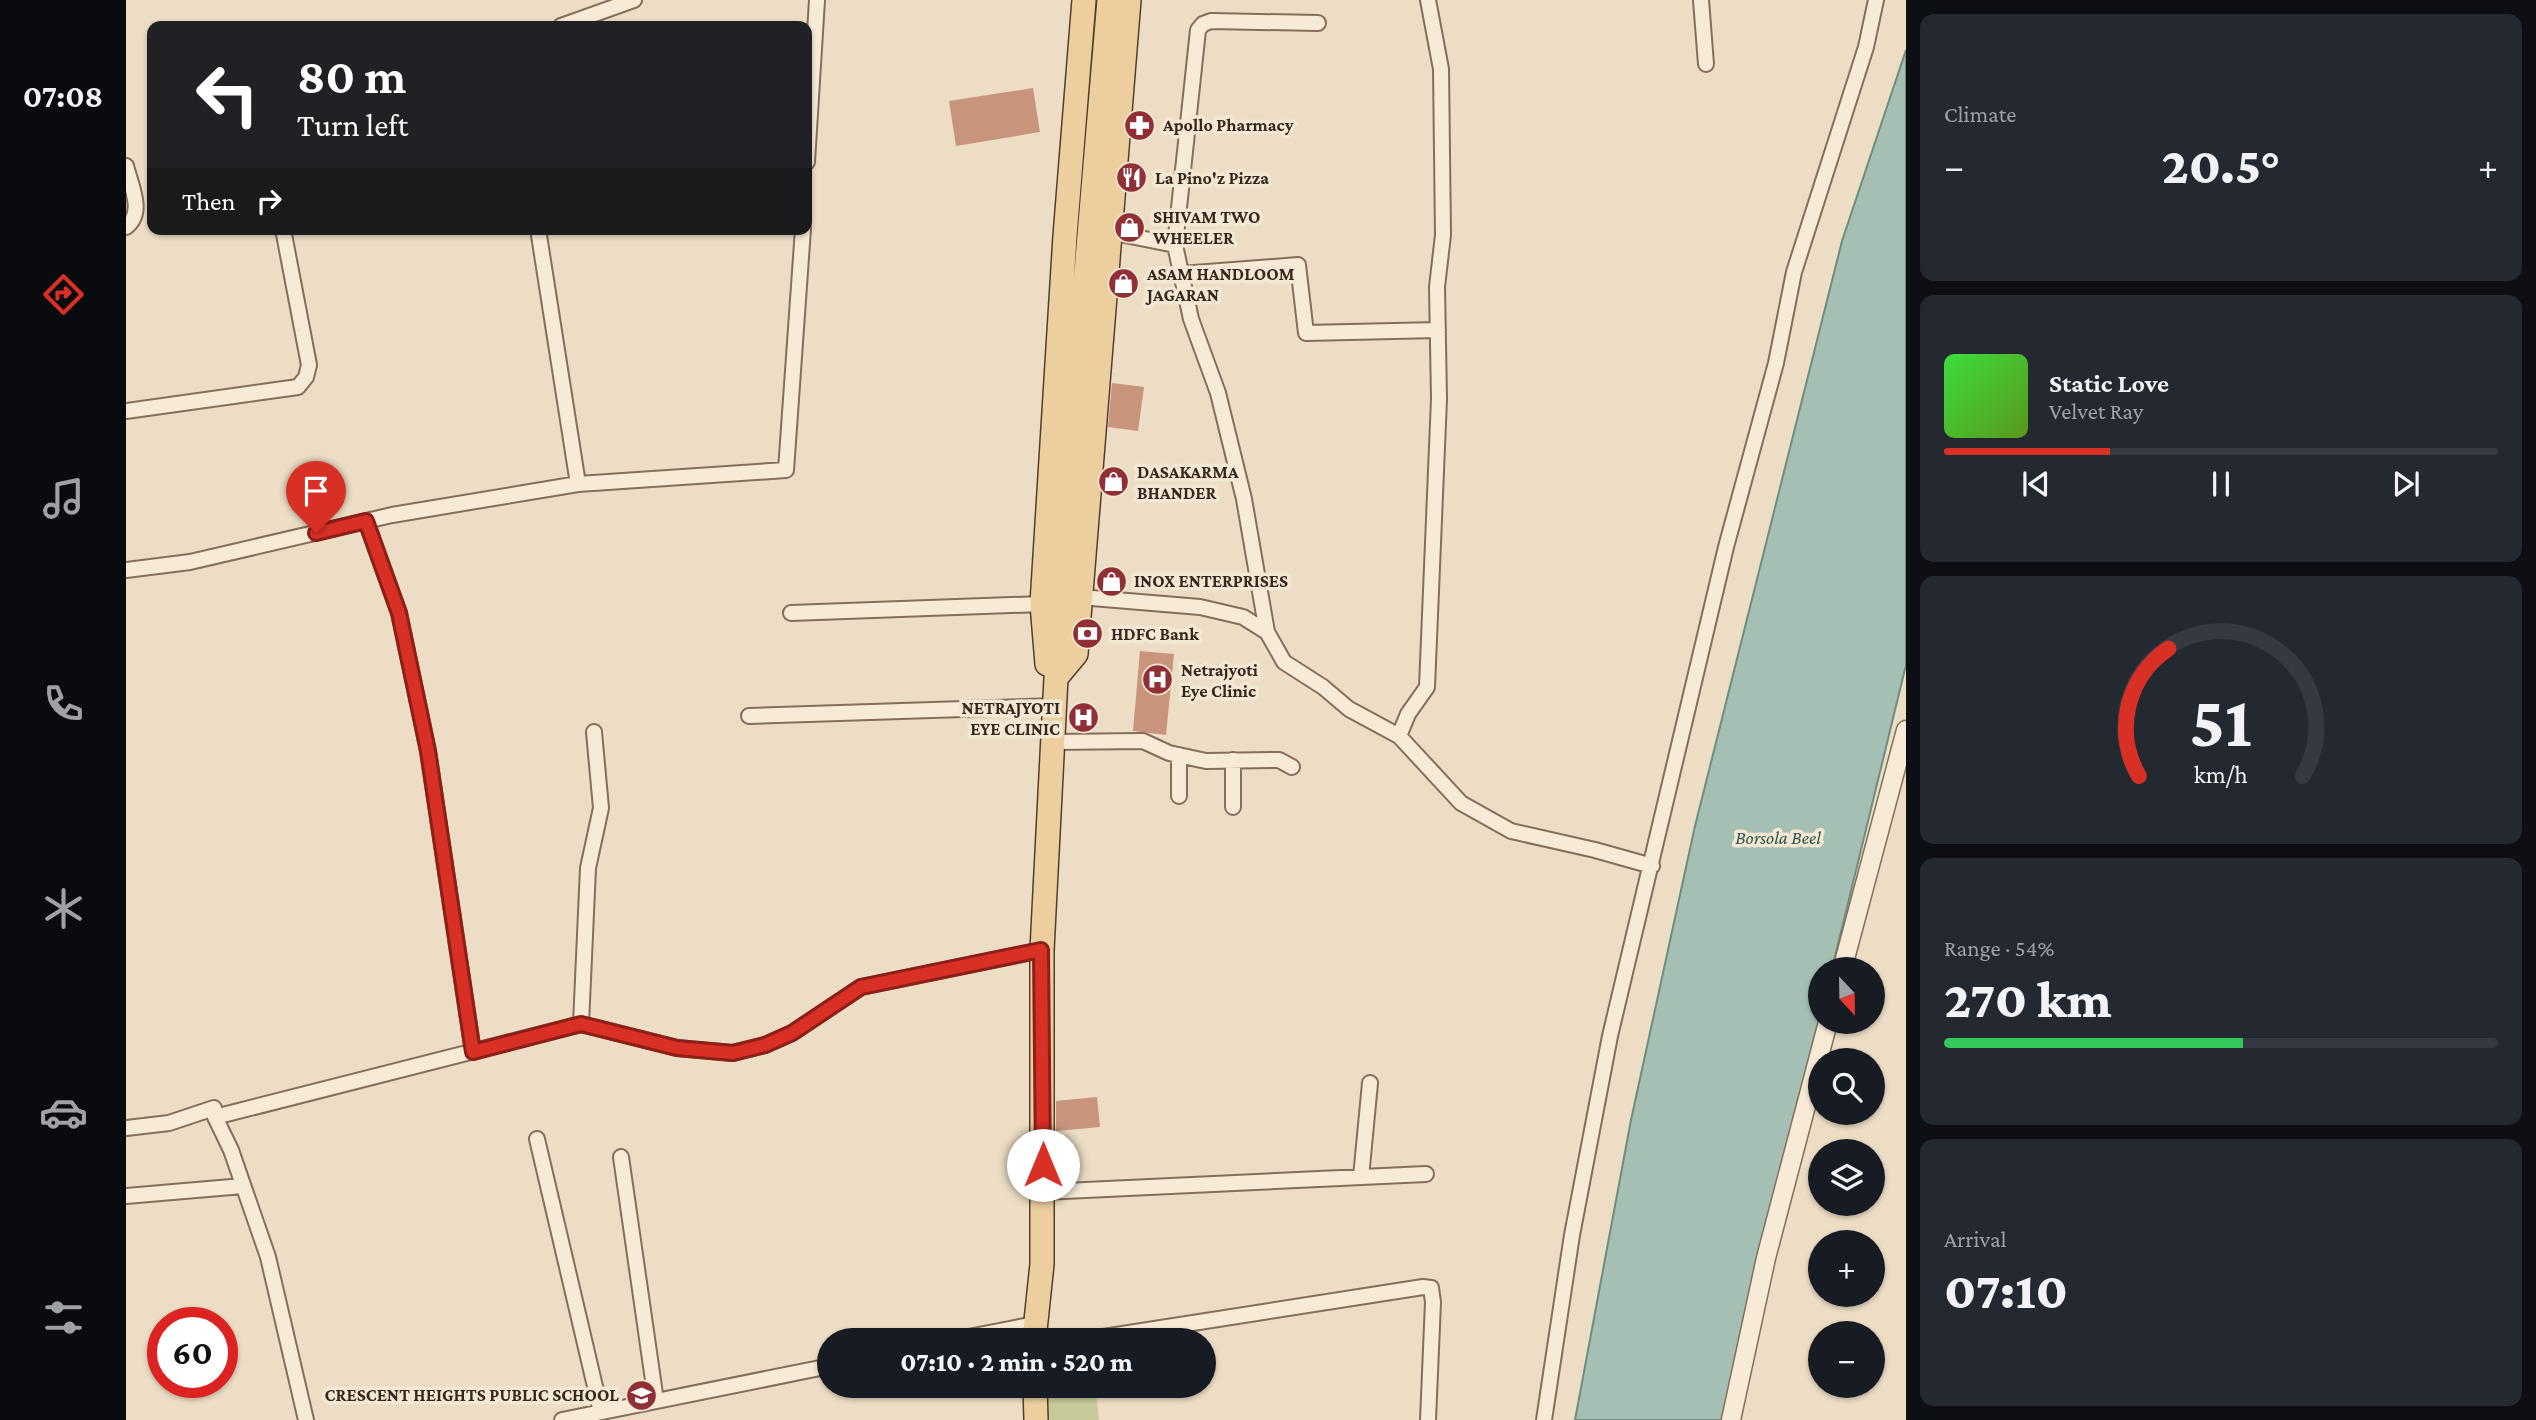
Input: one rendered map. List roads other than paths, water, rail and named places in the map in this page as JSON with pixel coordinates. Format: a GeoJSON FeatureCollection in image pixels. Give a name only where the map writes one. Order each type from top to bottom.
{"type":"FeatureCollection","features":[{"type":"Feature","properties":{"kind":"main road"},"geometry":{"type":"LineString","coordinates":[[1056,678],[1045,661],[1042,604],[1065,236],[1084,0]]}},
{"type":"Feature","properties":{"kind":"main road"},"geometry":{"type":"LineString","coordinates":[[1035,1328],[1042,1264],[1041,950],[1056,678],[1079,353],[1109,0]]}},
{"type":"Feature","properties":{"kind":"main road"},"geometry":{"type":"LineString","coordinates":[[1056,678],[1076,654],[1129,0]]}},
{"type":"Feature","properties":{"kind":"main road"},"geometry":{"type":"LineString","coordinates":[[1035,1398],[1036,1420]]}},
{"type":"Feature","properties":{"kind":"street"},"geometry":{"type":"LineString","coordinates":[[572,21],[613,3],[634,0]]}},
{"type":"Feature","properties":{"kind":"street"},"geometry":{"type":"LineString","coordinates":[[812,81],[817,0]]}},
{"type":"Feature","properties":{"kind":"street"},"geometry":{"type":"LineString","coordinates":[[1399,736],[1408,714],[1427,687],[1439,399],[1437,287],[1443,235],[1441,69],[1428,0]]}},
{"type":"Feature","properties":{"kind":"street"},"geometry":{"type":"LineString","coordinates":[[1701,0],[1706,64]]}},
{"type":"Feature","properties":{"kind":"street"},"geometry":{"type":"LineString","coordinates":[[1544,1420],[1576,1212],[1611,1035],[1726,547],[1776,363],[1794,272],[1866,47],[1876,0]]}},
{"type":"Feature","properties":{"kind":"street"},"geometry":{"type":"LineString","coordinates":[[1318,23],[1211,21],[1198,30],[1175,245],[1191,319],[1218,393],[1244,499],[1267,632],[1284,662],[1323,687],[1349,709],[1399,736],[1461,803],[1511,831],[1651,866]]}},
{"type":"Feature","properties":{"kind":"street"},"geometry":{"type":"LineString","coordinates":[[126,166],[136,208],[135,217],[126,227]]}},
{"type":"Feature","properties":{"kind":"street"},"geometry":{"type":"LineString","coordinates":[[1110,232],[1175,245]]}},
{"type":"Feature","properties":{"kind":"street"},"geometry":{"type":"LineString","coordinates":[[126,411],[298,387],[306,377],[309,365],[284,235]]}},
{"type":"Feature","properties":{"kind":"street"},"geometry":{"type":"LineString","coordinates":[[539,235],[578,484]]}},
{"type":"Feature","properties":{"kind":"street"},"geometry":{"type":"LineString","coordinates":[[126,570],[190,562],[366,521],[578,484],[786,470],[803,235]]}},
{"type":"Feature","properties":{"kind":"street"},"geometry":{"type":"LineString","coordinates":[[1181,274],[1298,265],[1306,333],[1438,330]]}},
{"type":"Feature","properties":{"kind":"street"},"geometry":{"type":"LineString","coordinates":[[366,521],[399,613],[428,751],[473,1052]]}},
{"type":"Feature","properties":{"kind":"street"},"geometry":{"type":"LineString","coordinates":[[1080,597],[1200,607],[1243,617],[1267,632]]}},
{"type":"Feature","properties":{"kind":"street"},"geometry":{"type":"LineString","coordinates":[[791,614],[1042,604]]}},
{"type":"Feature","properties":{"kind":"street"},"geometry":{"type":"LineString","coordinates":[[749,716],[1055,706]]}},
{"type":"Feature","properties":{"kind":"street"},"geometry":{"type":"LineString","coordinates":[[1845,957],[1906,730]]}},
{"type":"Feature","properties":{"kind":"street"},"geometry":{"type":"LineString","coordinates":[[581,1024],[588,868],[601,808],[594,732]]}},
{"type":"Feature","properties":{"kind":"street"},"geometry":{"type":"LineString","coordinates":[[1053,742],[1143,741],[1169,753],[1206,761],[1279,760],[1292,767]]}},
{"type":"Feature","properties":{"kind":"street"},"geometry":{"type":"LineString","coordinates":[[1179,755],[1179,796]]}},
{"type":"Feature","properties":{"kind":"street"},"geometry":{"type":"LineString","coordinates":[[1233,761],[1233,807]]}},
{"type":"Feature","properties":{"kind":"street"},"geometry":{"type":"LineString","coordinates":[[215,1117],[581,1024],[677,1048],[733,1053],[765,1045],[792,1033],[861,987],[1041,950]]}},
{"type":"Feature","properties":{"kind":"street"},"geometry":{"type":"LineString","coordinates":[[1731,1420],[1766,1258],[1825,1034]]}},
{"type":"Feature","properties":{"kind":"street"},"geometry":{"type":"LineString","coordinates":[[1361,1177],[1370,1083]]}},
{"type":"Feature","properties":{"kind":"street"},"geometry":{"type":"LineString","coordinates":[[126,1128],[169,1123],[214,1108],[215,1117],[231,1150],[268,1257],[306,1420]]}},
{"type":"Feature","properties":{"kind":"street"},"geometry":{"type":"LineString","coordinates":[[537,1139],[599,1415]]}},
{"type":"Feature","properties":{"kind":"street"},"geometry":{"type":"LineString","coordinates":[[621,1157],[656,1401]]}},
{"type":"Feature","properties":{"kind":"street"},"geometry":{"type":"LineString","coordinates":[[1043,1192],[1426,1174]]}},
{"type":"Feature","properties":{"kind":"street"},"geometry":{"type":"LineString","coordinates":[[126,1196],[243,1186]]}},
{"type":"Feature","properties":{"kind":"street"},"geometry":{"type":"LineString","coordinates":[[1161,1328],[1430,1288],[1433,1294],[1428,1420]]}},
{"type":"Feature","properties":{"kind":"street"},"geometry":{"type":"LineString","coordinates":[[562,1420],[599,1415],[817,1369]]}},
{"type":"Feature","properties":{"kind":"water","name":"Borsola Beel"},"geometry":{"type":"Polygon","coordinates":[[[1906,50],[1906,665],[1835,957],[1808,957],[1808,1034],[1817,1034],[1813,1048],[1808,1048],[1808,1071],[1726,1420],[1575,1420],[1631,1120],[1695,826],[1842,241],[1906,50]]]}},
{"type":"Feature","properties":{"kind":"place","name":"Apollo Pharmacy"},"geometry":{"type":"Point","coordinates":[1140,125]}},
{"type":"Feature","properties":{"kind":"place","name":"La Pino'z Pizza"},"geometry":{"type":"Point","coordinates":[1132,178]}},
{"type":"Feature","properties":{"kind":"place","name":"SHIVAM TWO WHEELER"},"geometry":{"type":"Point","coordinates":[1130,227]}},
{"type":"Feature","properties":{"kind":"place","name":"ASAM HANDLOOM JAGARAN"},"geometry":{"type":"Point","coordinates":[1124,284]}},
{"type":"Feature","properties":{"kind":"place","name":"DASAKARMA BHANDER"},"geometry":{"type":"Point","coordinates":[1114,482]}},
{"type":"Feature","properties":{"kind":"place","name":"INOX ENTERPRISES"},"geometry":{"type":"Point","coordinates":[1111,581]}},
{"type":"Feature","properties":{"kind":"place","name":"HDFC Bank"},"geometry":{"type":"Point","coordinates":[1088,634]}},
{"type":"Feature","properties":{"kind":"place","name":"Netrajyoti Eye Clinic"},"geometry":{"type":"Point","coordinates":[1158,680]}},
{"type":"Feature","properties":{"kind":"place","name":"NETRAJYOTI EYE CLINIC"},"geometry":{"type":"Point","coordinates":[1083,718]}},
{"type":"Feature","properties":{"kind":"place","name":"CRESCENT HEIGHTS PUBLIC SCHOOL"},"geometry":{"type":"Point","coordinates":[642,1395]}}]}
